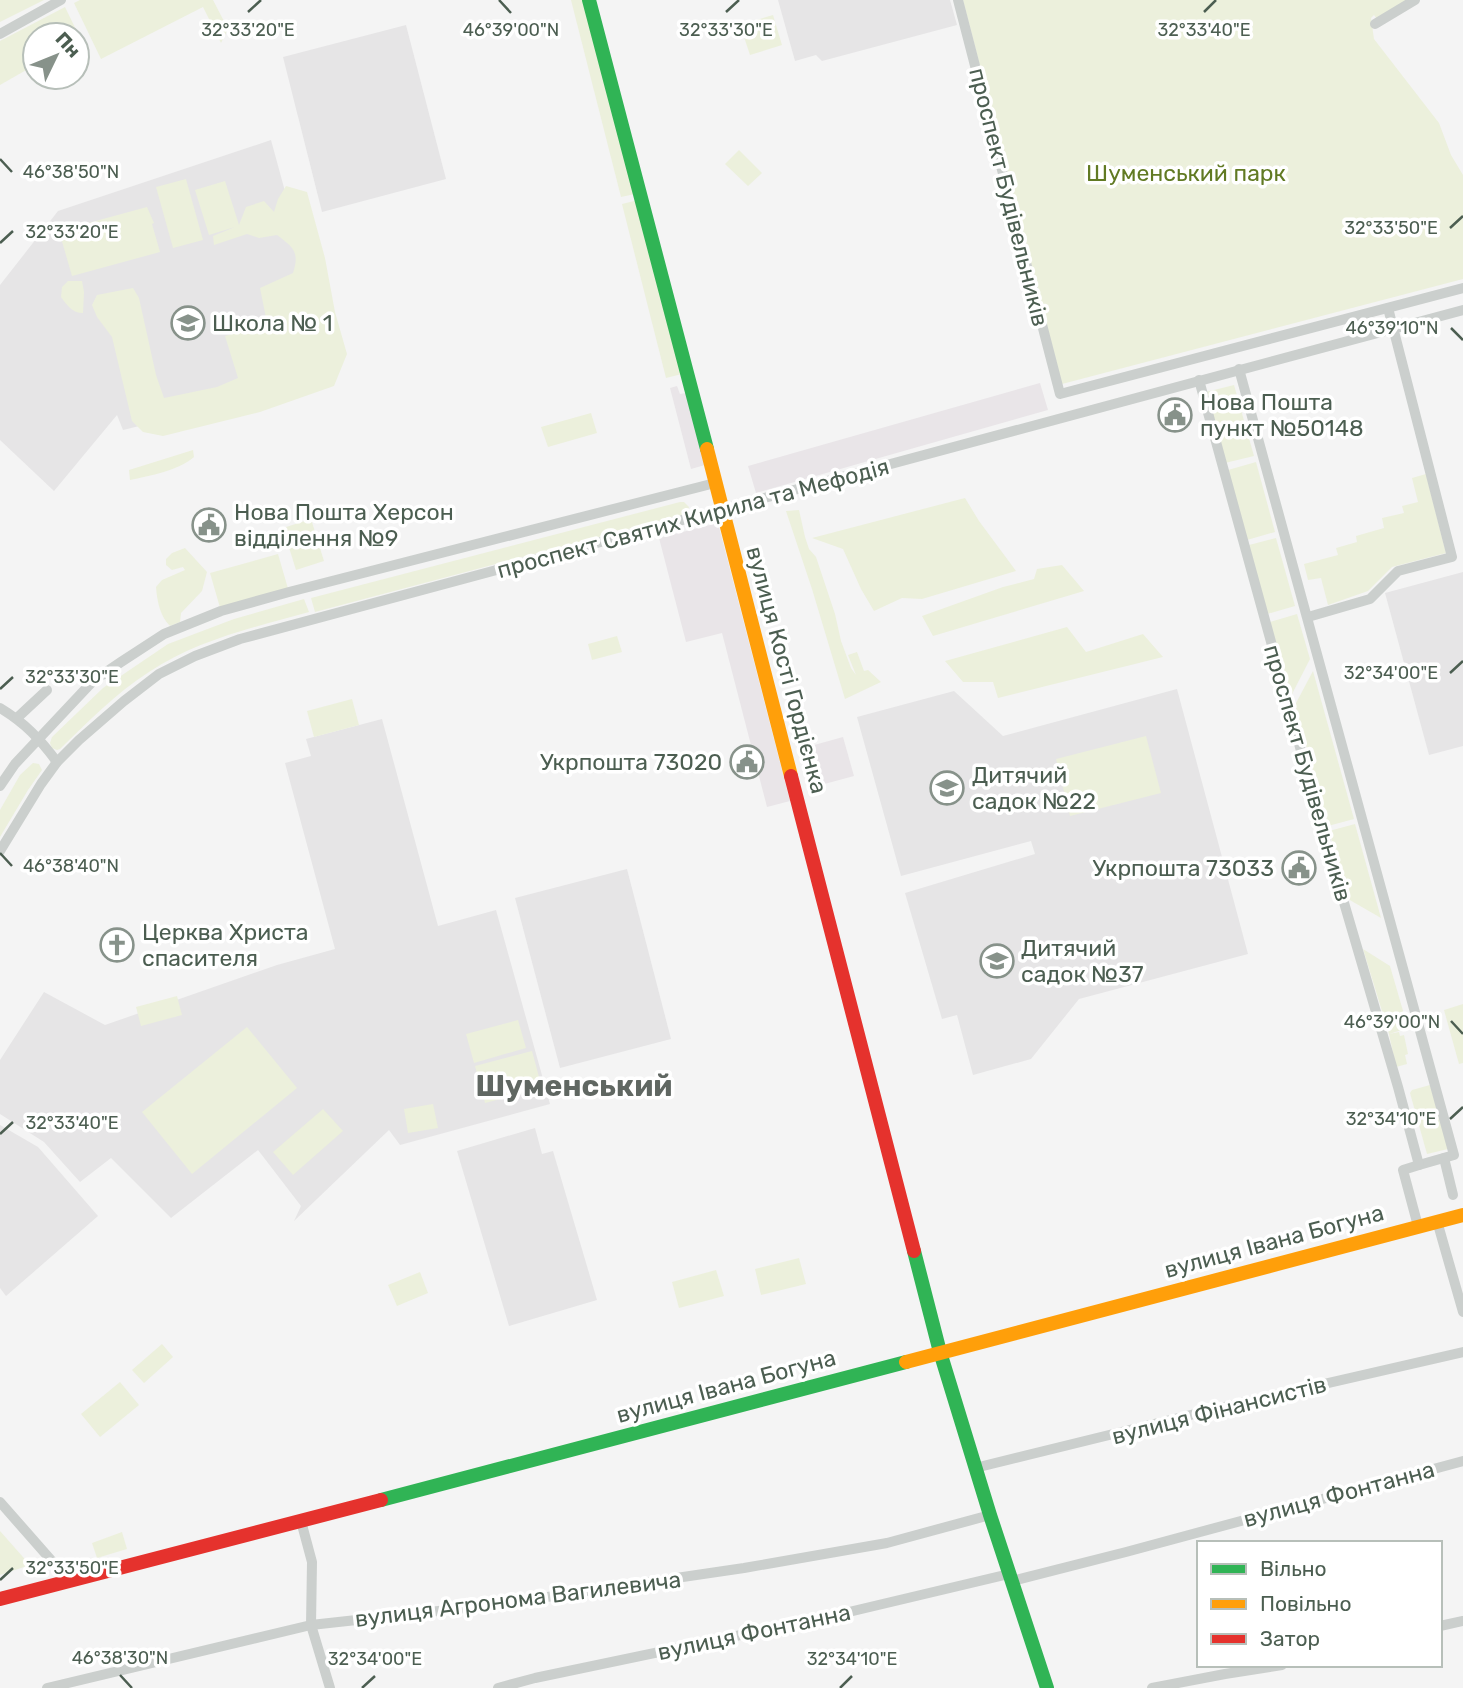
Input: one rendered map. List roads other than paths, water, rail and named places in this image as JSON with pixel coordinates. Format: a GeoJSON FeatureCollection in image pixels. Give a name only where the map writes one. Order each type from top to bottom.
{"type":"FeatureCollection","features":[{"type":"Feature","properties":{"kind":"street"},"geometry":{"type":"LineString","coordinates":[[0,34],[61,0]]}},
{"type":"Feature","properties":{"kind":"street","name":"вулиця Кості Гордієнка"},"geometry":{"type":"LineString","coordinates":[[589,0],[940,1352],[975,1468]]}},
{"type":"Feature","properties":{"kind":"street","name":"проспект Будівельників"},"geometry":{"type":"LineString","coordinates":[[958,0],[1060,394],[1388,307]]}},
{"type":"Feature","properties":{"kind":"street"},"geometry":{"type":"LineString","coordinates":[[1375,24],[1415,0]]}},
{"type":"Feature","properties":{"kind":"street"},"geometry":{"type":"LineString","coordinates":[[1308,617],[1370,599],[1398,571],[1452,557],[1388,307],[1463,288]]}},
{"type":"Feature","properties":{"kind":"street","name":"проспект Святих Кирила та Мефодія"},"geometry":{"type":"LineString","coordinates":[[0,852],[57,762],[124,701],[159,674],[228,643],[1463,310]]}},
{"type":"Feature","properties":{"kind":"street","name":"проспект Будівельників"},"geometry":{"type":"LineString","coordinates":[[1239,369],[1453,1158],[1453,1195]]}},
{"type":"Feature","properties":{"kind":"street","name":"проспект Будівельників"},"geometry":{"type":"LineString","coordinates":[[1199,380],[1419,1166]]}},
{"type":"Feature","properties":{"kind":"street","name":"проспект Святих Кирила та Мефодія"},"geometry":{"type":"LineString","coordinates":[[0,786],[15,764],[93,681],[164,634],[221,611],[289,592],[715,483]]}},
{"type":"Feature","properties":{"kind":"street"},"geometry":{"type":"LineString","coordinates":[[17,719],[47,690]]}},
{"type":"Feature","properties":{"kind":"street"},"geometry":{"type":"LineString","coordinates":[[0,708],[40,739],[57,762]]}},
{"type":"Feature","properties":{"kind":"street"},"geometry":{"type":"LineString","coordinates":[[1418,1226],[1403,1170],[1453,1158]]}},
{"type":"Feature","properties":{"kind":"street","name":"вулиця Івана Богуна"},"geometry":{"type":"LineString","coordinates":[[0,1599],[1463,1215]]}},
{"type":"Feature","properties":{"kind":"street"},"geometry":{"type":"LineString","coordinates":[[1437,1221],[1463,1312]]}},
{"type":"Feature","properties":{"kind":"street","name":"вулиця Фінансистів"},"geometry":{"type":"LineString","coordinates":[[975,1468],[1463,1352]]}},
{"type":"Feature","properties":{"kind":"street","name":"вулиця Фонтанна"},"geometry":{"type":"LineString","coordinates":[[498,1688],[1126,1552],[1463,1461]]}},
{"type":"Feature","properties":{"kind":"street"},"geometry":{"type":"LineString","coordinates":[[975,1468],[1047,1688]]}},
{"type":"Feature","properties":{"kind":"street"},"geometry":{"type":"LineString","coordinates":[[0,1502],[58,1568],[62,1583]]}},
{"type":"Feature","properties":{"kind":"street","name":"вулиця Агронома Вагилевича"},"geometry":{"type":"LineString","coordinates":[[47,1688],[312,1625],[493,1605],[744,1569],[887,1543],[990,1516]]}},
{"type":"Feature","properties":{"kind":"street"},"geometry":{"type":"LineString","coordinates":[[301,1521],[312,1562],[312,1625],[330,1688]]}},
{"type":"Feature","properties":{"kind":"street"},"geometry":{"type":"LineString","coordinates":[[1442,1626],[1463,1621]]}},
{"type":"Feature","properties":{"kind":"street"},"geometry":{"type":"LineString","coordinates":[[1152,1688],[1269,1667]]}},
{"type":"Feature","properties":{"kind":"place","name":"Школа № 1"},"geometry":{"type":"Point","coordinates":[188,323]}},
{"type":"Feature","properties":{"kind":"place","name":"Нова Пошта пункт №50148"},"geometry":{"type":"Point","coordinates":[1175,415]}},
{"type":"Feature","properties":{"kind":"place","name":"Нова Пошта Херсон відділення №9"},"geometry":{"type":"Point","coordinates":[209,525]}},
{"type":"Feature","properties":{"kind":"place","name":"Укрпошта 73020"},"geometry":{"type":"Point","coordinates":[747,762]}},
{"type":"Feature","properties":{"kind":"place","name":"Дитячий садок №22"},"geometry":{"type":"Point","coordinates":[947,788]}},
{"type":"Feature","properties":{"kind":"place","name":"Укрпошта 73033"},"geometry":{"type":"Point","coordinates":[1299,868]}},
{"type":"Feature","properties":{"kind":"place","name":"Церква Христа спасителя"},"geometry":{"type":"Point","coordinates":[117,945]}},
{"type":"Feature","properties":{"kind":"place","name":"Дитячий садок №37"},"geometry":{"type":"Point","coordinates":[997,961]}},
{"type":"Feature","properties":{"kind":"district","name":"Шуменський"},"geometry":{"type":"Point","coordinates":[574,1086]}},
{"type":"Feature","properties":{"kind":"park label","name":"Шуменський парк"},"geometry":{"type":"Point","coordinates":[1186,173]}}]}
